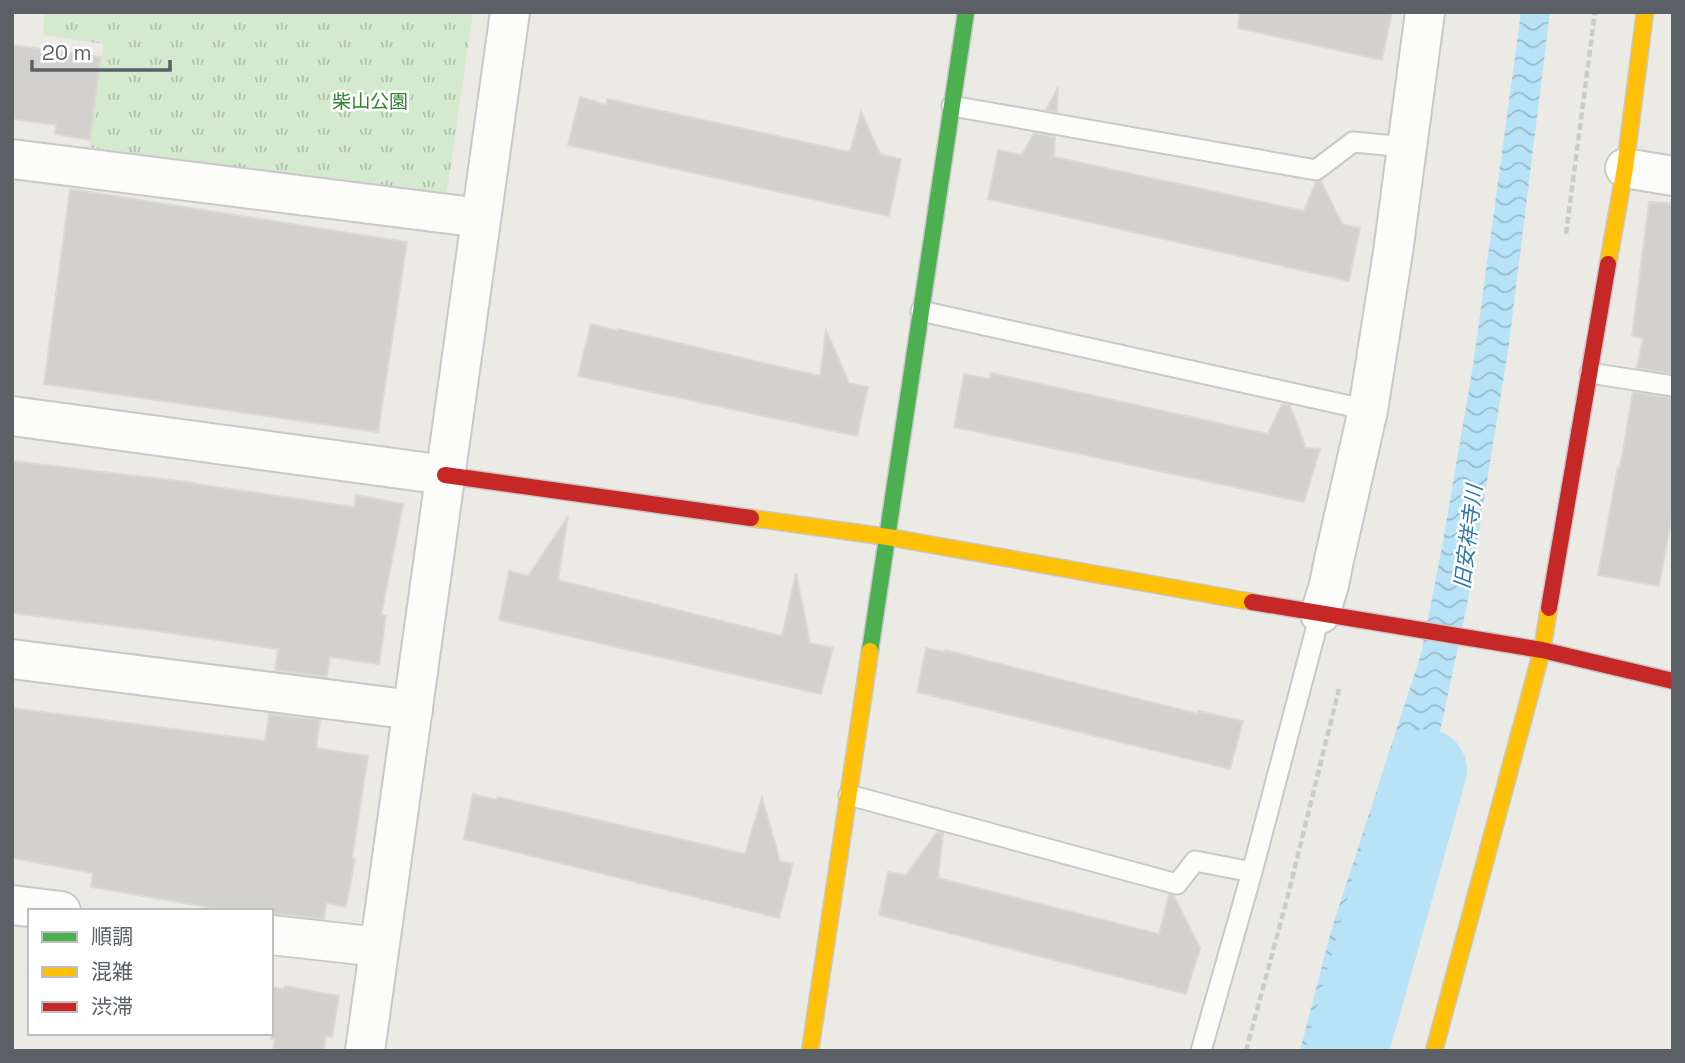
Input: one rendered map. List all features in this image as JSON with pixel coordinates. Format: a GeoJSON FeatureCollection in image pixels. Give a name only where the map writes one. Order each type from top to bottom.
{"type":"FeatureCollection","features":[{"type":"Feature","properties":{"kind":"street"},"geometry":{"type":"LineString","coordinates":[[365,1051],[510,12]]}},
{"type":"Feature","properties":{"kind":"street"},"geometry":{"type":"LineString","coordinates":[[810,1051],[966,12]]}},
{"type":"Feature","properties":{"kind":"street"},"geometry":{"type":"LineString","coordinates":[[1338,616],[1329,585],[1368,410],[1393,252],[1425,12]]}},
{"type":"Feature","properties":{"kind":"street"},"geometry":{"type":"LineString","coordinates":[[1434,1051],[1542,650],[1625,168],[1645,12]]}},
{"type":"Feature","properties":{"kind":"street"},"geometry":{"type":"LineString","coordinates":[[12,159],[481,218]]}},
{"type":"Feature","properties":{"kind":"street"},"geometry":{"type":"LineString","coordinates":[[1625,168],[1673,176]]}},
{"type":"Feature","properties":{"kind":"street"},"geometry":{"type":"LineString","coordinates":[[12,416],[888,537],[1542,650],[1673,681]]}},
{"type":"Feature","properties":{"kind":"street"},"geometry":{"type":"LineString","coordinates":[[12,659],[412,710]]}},
{"type":"Feature","properties":{"kind":"street"},"geometry":{"type":"LineString","coordinates":[[12,905],[45,909]]}},
{"type":"Feature","properties":{"kind":"street"},"geometry":{"type":"LineString","coordinates":[[273,935],[379,947]]}},
{"type":"Feature","properties":{"kind":"lane"},"geometry":{"type":"LineString","coordinates":[[952,106],[1316,170],[1353,142],[1406,147]]}},
{"type":"Feature","properties":{"kind":"lane"},"geometry":{"type":"LineString","coordinates":[[921,311],[1368,410]]}},
{"type":"Feature","properties":{"kind":"lane"},"geometry":{"type":"LineString","coordinates":[[1590,373],[1673,386]]}},
{"type":"Feature","properties":{"kind":"lane"},"geometry":{"type":"LineString","coordinates":[[1201,1051],[1252,872],[1338,616]]}},
{"type":"Feature","properties":{"kind":"lane"},"geometry":{"type":"LineString","coordinates":[[849,795],[1177,884],[1195,861],[1252,872]]}},
{"type":"Feature","properties":{"kind":"path"},"geometry":{"type":"LineString","coordinates":[[1565,244],[1595,12]]}},
{"type":"Feature","properties":{"kind":"green space","name":"柴山公園"},"geometry":{"type":"Polygon","coordinates":[[[45,12],[473,12],[447,191],[436,202],[89,147],[104,44],[43,35],[45,12]]]}},
{"type":"Feature","properties":{"kind":"water"},"geometry":{"type":"Polygon","coordinates":[[[1521,12],[1550,12],[1509,344],[1468,600],[1417,840],[1359,947],[1340,1051],[1300,1051],[1331,931],[1421,654],[1473,366],[1521,12]]]}},
{"type":"Feature","properties":{"kind":"building"},"geometry":{"type":"Polygon","coordinates":[[[1240,12],[1392,12],[1382,60],[1238,28],[1240,12]]]}},
{"type":"Feature","properties":{"kind":"building"},"geometry":{"type":"Polygon","coordinates":[[[12,45],[101,57],[90,140],[55,134],[56,125],[12,119],[12,45]]]}},
{"type":"Feature","properties":{"kind":"building"},"geometry":{"type":"Polygon","coordinates":[[[1058,87],[1057,112],[1046,110],[1058,87]]]}},
{"type":"Feature","properties":{"kind":"building"},"geometry":{"type":"Polygon","coordinates":[[[580,97],[606,105],[607,99],[850,152],[861,112],[880,154],[901,159],[889,216],[568,145],[580,97]]]}},
{"type":"Feature","properties":{"kind":"building"},"geometry":{"type":"Polygon","coordinates":[[[1034,133],[1055,137],[1054,157],[1304,211],[1316,182],[1321,181],[1342,224],[1360,228],[1349,281],[988,199],[998,150],[1022,155],[1034,133]]]}},
{"type":"Feature","properties":{"kind":"building"},"geometry":{"type":"Polygon","coordinates":[[[70,189],[407,242],[378,432],[44,384],[70,189]]]}},
{"type":"Feature","properties":{"kind":"building"},"geometry":{"type":"Polygon","coordinates":[[[1649,202],[1673,203],[1673,374],[1637,368],[1643,338],[1632,336],[1649,202]]]}},
{"type":"Feature","properties":{"kind":"building"},"geometry":{"type":"Polygon","coordinates":[[[591,324],[820,376],[826,330],[849,383],[868,387],[857,436],[578,376],[591,324]]]}},
{"type":"Feature","properties":{"kind":"building"},"geometry":{"type":"Polygon","coordinates":[[[991,373],[1268,434],[1282,404],[1290,405],[1306,448],[1320,449],[1304,502],[954,427],[964,374],[990,379],[991,373]]]}},
{"type":"Feature","properties":{"kind":"building"},"geometry":{"type":"Polygon","coordinates":[[[1633,392],[1673,398],[1673,510],[1659,586],[1598,575],[1633,392]]]}},
{"type":"Feature","properties":{"kind":"building"},"geometry":{"type":"Polygon","coordinates":[[[12,461],[195,483],[354,507],[356,495],[403,504],[381,615],[386,616],[379,664],[330,657],[327,677],[275,670],[278,649],[12,613],[12,461]]]}},
{"type":"Feature","properties":{"kind":"building"},"geometry":{"type":"Polygon","coordinates":[[[568,516],[558,580],[782,636],[796,573],[810,643],[833,648],[821,694],[499,620],[509,571],[528,576],[568,516]]]}},
{"type":"Feature","properties":{"kind":"building"},"geometry":{"type":"Polygon","coordinates":[[[926,648],[945,650],[1198,714],[1198,711],[1243,721],[1230,769],[917,692],[926,648]]]}},
{"type":"Feature","properties":{"kind":"building"},"geometry":{"type":"Polygon","coordinates":[[[12,708],[265,741],[269,714],[320,720],[316,748],[368,756],[346,907],[326,903],[324,919],[273,914],[273,909],[218,909],[91,887],[93,873],[12,858],[12,708]]]}},
{"type":"Feature","properties":{"kind":"building"},"geometry":{"type":"Polygon","coordinates":[[[473,794],[497,800],[498,797],[745,854],[762,797],[780,861],[793,864],[779,918],[464,839],[473,794]]]}},
{"type":"Feature","properties":{"kind":"building"},"geometry":{"type":"Polygon","coordinates":[[[937,832],[943,833],[938,878],[1159,934],[1169,894],[1174,896],[1200,948],[1186,994],[879,915],[888,872],[906,875],[937,832]]]}},
{"type":"Feature","properties":{"kind":"building"},"geometry":{"type":"Polygon","coordinates":[[[285,986],[339,996],[332,1037],[326,1036],[324,1051],[273,1051],[273,987],[284,989],[285,986]]]}},
{"type":"Feature","properties":{"kind":"waterway","name":"旧安祥寺川"},"geometry":{"type":"LineString","coordinates":[[1347,1051],[1426,770]]}},
{"type":"Feature","properties":{"kind":"traffic: fast"},"geometry":{"type":"LineString","coordinates":[[870,651],[966,12]]}},
{"type":"Feature","properties":{"kind":"traffic: slow"},"geometry":{"type":"LineString","coordinates":[[1608,264],[1625,168],[1645,12]]}},
{"type":"Feature","properties":{"kind":"traffic: slow"},"geometry":{"type":"LineString","coordinates":[[751,518],[888,537],[1252,602]]}},
{"type":"Feature","properties":{"kind":"traffic: slow"},"geometry":{"type":"LineString","coordinates":[[1434,1051],[1542,650],[1549,608]]}},
{"type":"Feature","properties":{"kind":"traffic: slow"},"geometry":{"type":"LineString","coordinates":[[810,1051],[870,651]]}},
{"type":"Feature","properties":{"kind":"traffic: jam"},"geometry":{"type":"LineString","coordinates":[[1549,608],[1608,264]]}},
{"type":"Feature","properties":{"kind":"traffic: jam"},"geometry":{"type":"LineString","coordinates":[[445,475],[751,518]]}},
{"type":"Feature","properties":{"kind":"traffic: jam"},"geometry":{"type":"LineString","coordinates":[[1252,602],[1542,650],[1673,681]]}}]}
